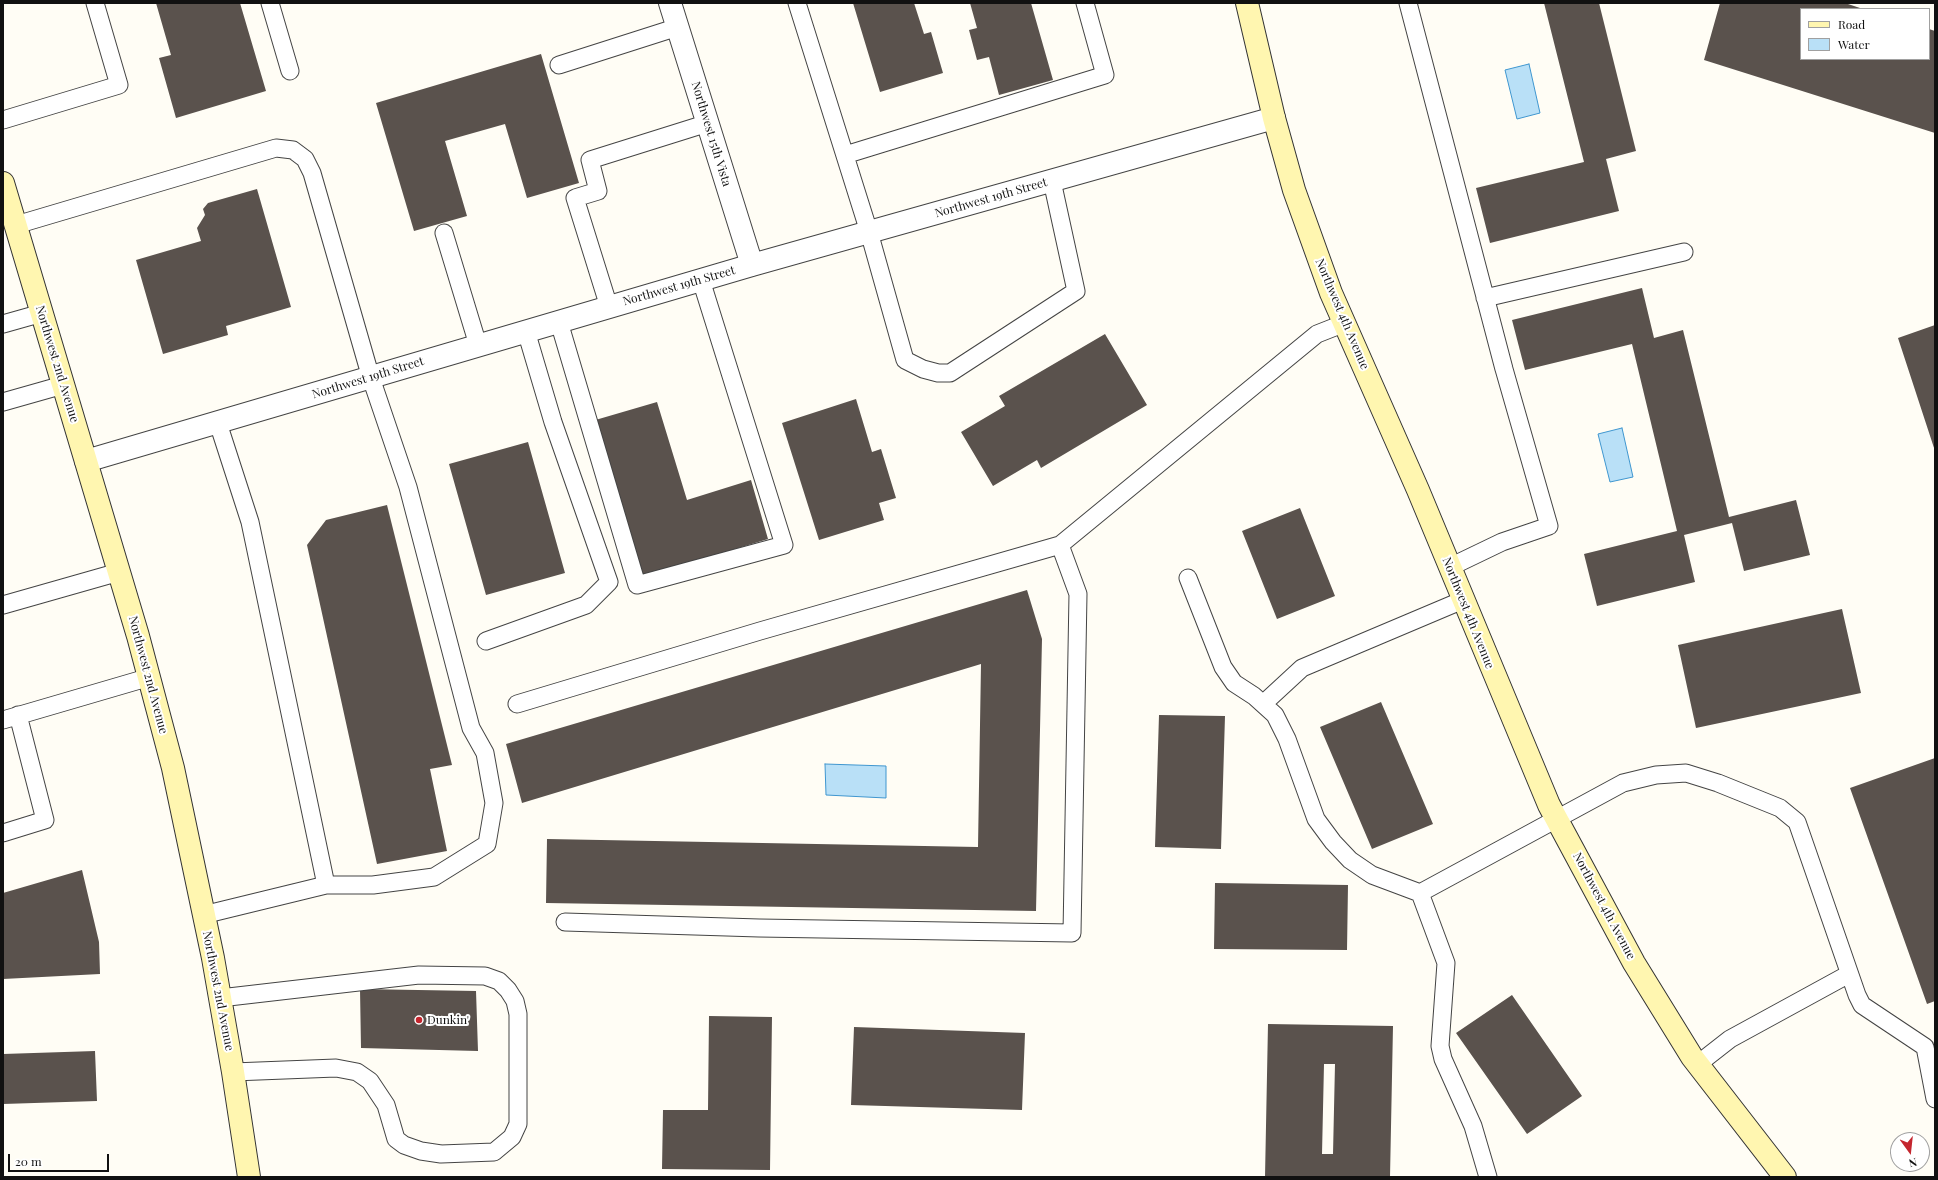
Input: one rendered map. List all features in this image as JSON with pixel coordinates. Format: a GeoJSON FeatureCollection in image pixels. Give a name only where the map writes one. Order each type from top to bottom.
{"type":"FeatureCollection","features":[{"type":"Feature","properties":{"kind":"street","name":"Northwest 15th Vista"},"geometry":{"type":"LineString","coordinates":[[670,3],[752,265]]}},
{"type":"Feature","properties":{"kind":"street","name":"Northwest 4th Avenue"},"geometry":{"type":"LineString","coordinates":[[1247,3],[1274,118],[1294,190],[1331,293],[1418,490],[1549,805],[1634,963],[1698,1064],[1770,1167],[1785,1177]]}},
{"type":"Feature","properties":{"kind":"street","name":"Northwest 19th Street"},"geometry":{"type":"LineString","coordinates":[[86,461],[752,265],[1274,118]]}},
{"type":"Feature","properties":{"kind":"street","name":"Northwest 2nd Avenue"},"geometry":{"type":"LineString","coordinates":[[4,189],[150,677],[173,768],[220,998],[249,1177]]}},
{"type":"Feature","properties":{"kind":"lane"},"geometry":{"type":"LineString","coordinates":[[3,120],[119,86],[94,3]]}},
{"type":"Feature","properties":{"kind":"lane"},"geometry":{"type":"LineString","coordinates":[[270,3],[290,71]]}},
{"type":"Feature","properties":{"kind":"lane"},"geometry":{"type":"LineString","coordinates":[[797,3],[869,232],[905,360],[923,369],[938,373],[950,373],[1076,291],[1052,181]]}},
{"type":"Feature","properties":{"kind":"lane"},"geometry":{"type":"LineString","coordinates":[[845,155],[1105,75],[1085,3]]}},
{"type":"Feature","properties":{"kind":"lane"},"geometry":{"type":"LineString","coordinates":[[1408,3],[1504,369],[1549,526],[1502,542],[1450,567]]}},
{"type":"Feature","properties":{"kind":"lane"},"geometry":{"type":"LineString","coordinates":[[559,65],[678,27]]}},
{"type":"Feature","properties":{"kind":"lane"},"geometry":{"type":"LineString","coordinates":[[609,307],[575,198],[598,191],[590,160],[708,124]]}},
{"type":"Feature","properties":{"kind":"lane"},"geometry":{"type":"LineString","coordinates":[[16,226],[276,148],[293,150],[304,158],[312,173],[370,378],[408,487],[471,728],[485,753],[494,803],[487,844],[434,877],[373,885],[326,884],[203,915]]}},
{"type":"Feature","properties":{"kind":"lane"},"geometry":{"type":"LineString","coordinates":[[444,233],[478,345]]}},
{"type":"Feature","properties":{"kind":"lane"},"geometry":{"type":"LineString","coordinates":[[1485,298],[1684,252]]}},
{"type":"Feature","properties":{"kind":"lane"},"geometry":{"type":"LineString","coordinates":[[558,322],[637,585],[784,545],[701,280]]}},
{"type":"Feature","properties":{"kind":"lane"},"geometry":{"type":"LineString","coordinates":[[3,324],[42,313]]}},
{"type":"Feature","properties":{"kind":"lane"},"geometry":{"type":"LineString","coordinates":[[517,704],[760,631],[1060,545],[1317,334],[1345,323]]}},
{"type":"Feature","properties":{"kind":"lane"},"geometry":{"type":"LineString","coordinates":[[486,641],[586,605],[609,582],[554,422],[526,331]]}},
{"type":"Feature","properties":{"kind":"lane"},"geometry":{"type":"LineString","coordinates":[[3,402],[63,385]]}},
{"type":"Feature","properties":{"kind":"lane"},"geometry":{"type":"LineString","coordinates":[[218,423],[250,522],[326,884]]}},
{"type":"Feature","properties":{"kind":"lane"},"geometry":{"type":"LineString","coordinates":[[565,922],[759,928],[1072,933],[1078,594],[1060,545]]}},
{"type":"Feature","properties":{"kind":"lane"},"geometry":{"type":"LineString","coordinates":[[3,605],[119,572]]}},
{"type":"Feature","properties":{"kind":"lane"},"geometry":{"type":"LineString","coordinates":[[1188,578],[1223,667],[1234,683],[1254,696],[1274,715],[1287,739],[1316,819],[1333,842],[1350,860],[1372,875],[1420,893],[1623,783],[1656,775],[1686,773],[1718,782],[1780,808],[1797,822],[1856,995],[1862,1005],[1925,1047],[1935,1099]]}},
{"type":"Feature","properties":{"kind":"lane"},"geometry":{"type":"LineString","coordinates":[[1263,704],[1302,668],[1463,600]]}},
{"type":"Feature","properties":{"kind":"lane"},"geometry":{"type":"LineString","coordinates":[[3,833],[45,820],[10,718],[150,677]]}},
{"type":"Feature","properties":{"kind":"lane"},"geometry":{"type":"LineString","coordinates":[[1420,893],[1446,963],[1440,1046],[1443,1059],[1473,1126],[1488,1177]]}},
{"type":"Feature","properties":{"kind":"lane"},"geometry":{"type":"LineString","coordinates":[[1698,1064],[1730,1039],[1849,974]]}},
{"type":"Feature","properties":{"kind":"lane"},"geometry":{"type":"LineString","coordinates":[[220,998],[420,975],[485,976],[499,981],[508,990],[515,1001],[518,1014],[518,1124],[512,1137],[494,1152],[441,1154],[421,1151],[404,1144],[396,1138],[386,1105],[370,1081],[357,1072],[336,1068],[233,1072]]}},
{"type":"Feature","properties":{"kind":"water"},"geometry":{"type":"Polygon","coordinates":[[[1529,64],[1540,113],[1517,119],[1505,70],[1529,64]]]}},
{"type":"Feature","properties":{"kind":"water"},"geometry":{"type":"Polygon","coordinates":[[[1622,428],[1633,477],[1610,482],[1598,434],[1622,428]]]}},
{"type":"Feature","properties":{"kind":"water"},"geometry":{"type":"Polygon","coordinates":[[[825,764],[886,766],[886,798],[826,795],[825,764]]]}},
{"type":"Feature","properties":{"kind":"building"},"geometry":{"type":"Polygon","coordinates":[[[156,3],[240,3],[266,91],[176,118],[159,58],[171,55],[156,3]]]}},
{"type":"Feature","properties":{"kind":"building"},"geometry":{"type":"Polygon","coordinates":[[[853,3],[914,3],[924,34],[931,32],[943,73],[880,92],[853,3]]]}},
{"type":"Feature","properties":{"kind":"building"},"geometry":{"type":"Polygon","coordinates":[[[970,3],[1031,3],[1053,80],[999,95],[989,57],[977,60],[969,30],[977,28],[970,3]]]}},
{"type":"Feature","properties":{"kind":"building"},"geometry":{"type":"Polygon","coordinates":[[[1544,3],[1599,3],[1636,151],[1606,159],[1619,211],[1490,243],[1476,188],[1584,162],[1544,3]]]}},
{"type":"Feature","properties":{"kind":"building"},"geometry":{"type":"Polygon","coordinates":[[[1720,3],[1845,3],[1860,8],[1800,8],[1800,60],[1930,60],[1930,29],[1935,31],[1935,133],[1704,60],[1720,3]]]}},
{"type":"Feature","properties":{"kind":"building"},"geometry":{"type":"Polygon","coordinates":[[[541,54],[579,183],[527,198],[505,124],[445,141],[467,216],[414,231],[376,103],[541,54]]]}},
{"type":"Feature","properties":{"kind":"building"},"geometry":{"type":"Polygon","coordinates":[[[257,189],[291,307],[226,326],[228,335],[163,354],[136,260],[201,241],[197,228],[205,215],[203,209],[208,203],[257,189]]]}},
{"type":"Feature","properties":{"kind":"building"},"geometry":{"type":"Polygon","coordinates":[[[1642,288],[1654,338],[1683,330],[1729,517],[1796,500],[1810,555],[1744,571],[1732,523],[1684,535],[1695,582],[1597,606],[1584,554],[1677,531],[1632,344],[1525,370],[1512,320],[1642,288]]]}},
{"type":"Feature","properties":{"kind":"building"},"geometry":{"type":"Polygon","coordinates":[[[1935,325],[1935,451],[1898,338],[1935,325]]]}},
{"type":"Feature","properties":{"kind":"building"},"geometry":{"type":"Polygon","coordinates":[[[1105,334],[1147,405],[1041,468],[1037,460],[993,486],[961,432],[1005,406],[999,396],[1105,334]]]}},
{"type":"Feature","properties":{"kind":"building"},"geometry":{"type":"Polygon","coordinates":[[[856,399],[872,452],[881,449],[896,498],[879,503],[884,520],[819,540],[782,423],[856,399]]]}},
{"type":"Feature","properties":{"kind":"building"},"geometry":{"type":"Polygon","coordinates":[[[657,402],[687,500],[751,480],[768,539],[640,578],[592,421],[657,402]]]}},
{"type":"Feature","properties":{"kind":"building"},"geometry":{"type":"Polygon","coordinates":[[[528,442],[565,573],[486,595],[449,464],[528,442]]]}},
{"type":"Feature","properties":{"kind":"building"},"geometry":{"type":"Polygon","coordinates":[[[387,505],[452,765],[430,769],[447,851],[377,864],[307,545],[326,520],[387,505]]]}},
{"type":"Feature","properties":{"kind":"building"},"geometry":{"type":"Polygon","coordinates":[[[1300,508],[1335,596],[1277,619],[1242,531],[1300,508]]]}},
{"type":"Feature","properties":{"kind":"building"},"geometry":{"type":"Polygon","coordinates":[[[1027,590],[1042,639],[1036,911],[546,903],[547,839],[978,847],[981,664],[522,803],[506,744],[1027,590]]]}},
{"type":"Feature","properties":{"kind":"building"},"geometry":{"type":"Polygon","coordinates":[[[1842,609],[1861,693],[1696,728],[1678,645],[1842,609]]]}},
{"type":"Feature","properties":{"kind":"building"},"geometry":{"type":"Polygon","coordinates":[[[1381,702],[1433,824],[1372,849],[1320,727],[1381,702]]]}},
{"type":"Feature","properties":{"kind":"building"},"geometry":{"type":"Polygon","coordinates":[[[1159,715],[1225,716],[1221,849],[1155,847],[1159,715]]]}},
{"type":"Feature","properties":{"kind":"building"},"geometry":{"type":"Polygon","coordinates":[[[1935,758],[1935,1001],[1927,1004],[1850,788],[1935,758]]]}},
{"type":"Feature","properties":{"kind":"building"},"geometry":{"type":"Polygon","coordinates":[[[82,870],[99,942],[100,974],[3,979],[3,893],[82,870]]]}},
{"type":"Feature","properties":{"kind":"building"},"geometry":{"type":"Polygon","coordinates":[[[1215,883],[1348,885],[1347,950],[1214,949],[1215,883]]]}},
{"type":"Feature","properties":{"kind":"building"},"geometry":{"type":"Polygon","coordinates":[[[360,989],[476,991],[478,1051],[361,1048],[360,989]]]}},
{"type":"Feature","properties":{"kind":"building"},"geometry":{"type":"Polygon","coordinates":[[[1512,995],[1582,1096],[1527,1134],[1456,1033],[1512,995]]]}},
{"type":"Feature","properties":{"kind":"building"},"geometry":{"type":"Polygon","coordinates":[[[709,1016],[772,1017],[770,1170],[662,1169],[663,1110],[708,1110],[709,1016]]]}},
{"type":"Feature","properties":{"kind":"building"},"geometry":{"type":"Polygon","coordinates":[[[1268,1024],[1393,1026],[1390,1177],[1265,1177],[1268,1024]],[[1324,1064],[1322,1154],[1333,1154],[1335,1064],[1324,1064]]]}},
{"type":"Feature","properties":{"kind":"building"},"geometry":{"type":"Polygon","coordinates":[[[854,1027],[1025,1033],[1022,1110],[851,1105],[854,1027]]]}},
{"type":"Feature","properties":{"kind":"building"},"geometry":{"type":"Polygon","coordinates":[[[95,1051],[97,1101],[3,1104],[3,1054],[95,1051]]]}},
{"type":"Feature","properties":{"kind":"place","name":"Dunkin'"},"geometry":{"type":"Point","coordinates":[419,1020]}}]}
